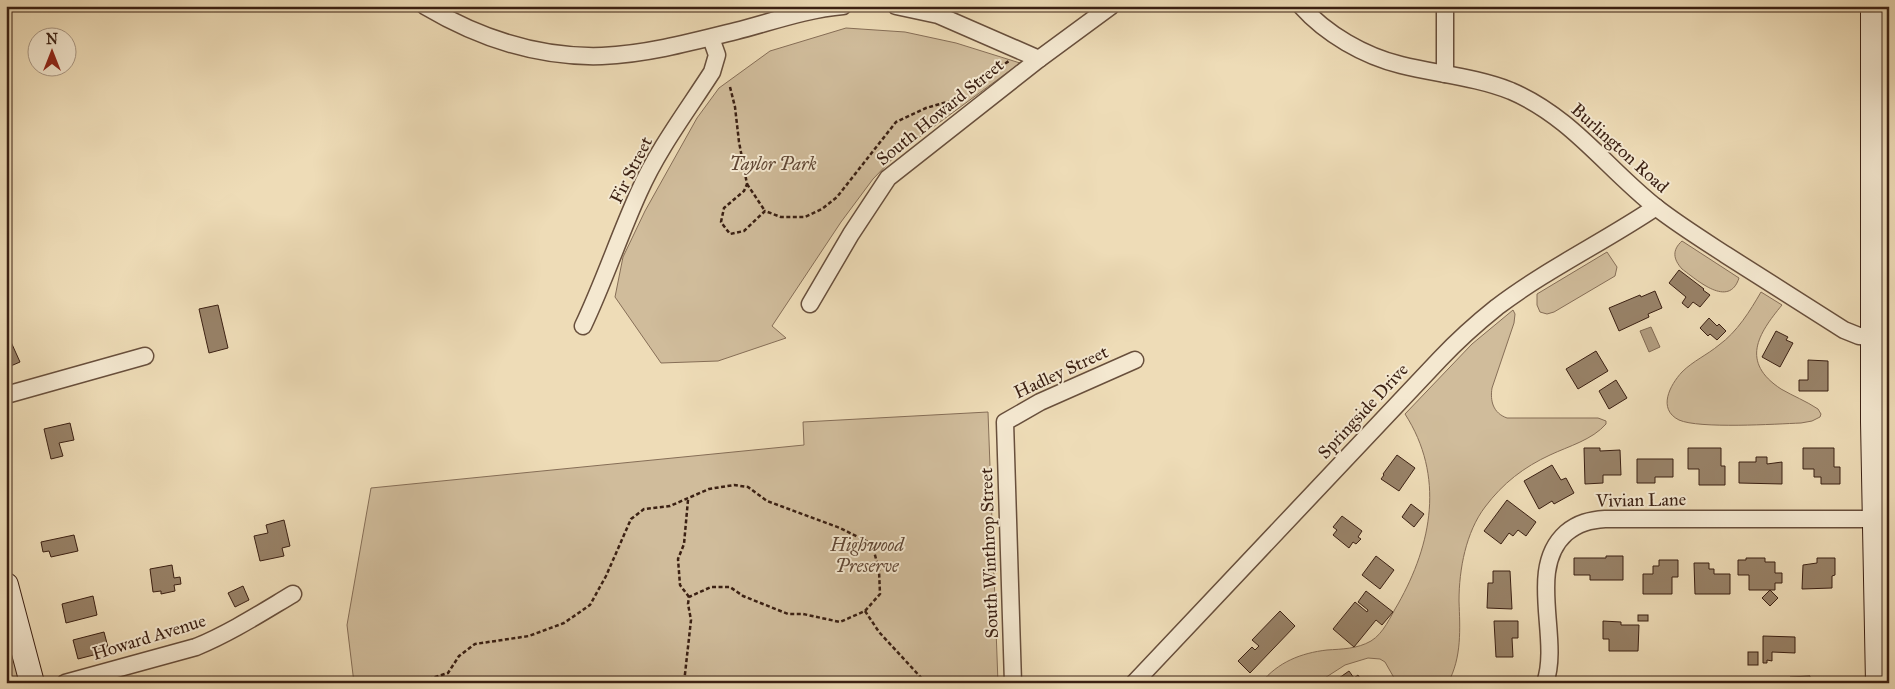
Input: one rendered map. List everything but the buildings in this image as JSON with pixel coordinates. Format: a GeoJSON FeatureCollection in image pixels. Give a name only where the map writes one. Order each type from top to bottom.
{"type":"FeatureCollection","features":[{"type":"Feature","properties":{"kind":"street"},"geometry":{"type":"LineString","coordinates":[[425,6],[454,23],[494,40],[575,56],[629,54],[711,38],[810,12],[843,6]]}},
{"type":"Feature","properties":{"kind":"street"},"geometry":{"type":"LineString","coordinates":[[896,6],[938,15],[1038,59]]}},
{"type":"Feature","properties":{"kind":"street","name":"South Howard Street"},"geometry":{"type":"LineString","coordinates":[[810,304],[850,234],[888,178],[1038,59],[1111,6]]}},
{"type":"Feature","properties":{"kind":"street","name":"Burlington Road"},"geometry":{"type":"LineString","coordinates":[[1301,6],[1311,17],[1336,36],[1364,52],[1399,65],[1487,82],[1535,104],[1558,118],[1580,136],[1656,207],[1702,239],[1844,330],[1859,336],[1873,337]]}},
{"type":"Feature","properties":{"kind":"street"},"geometry":{"type":"LineString","coordinates":[[1445,6],[1445,74]]}},
{"type":"Feature","properties":{"kind":"street"},"geometry":{"type":"LineString","coordinates":[[1873,6],[1873,337],[1881,422],[1875,519],[1878,683]]}},
{"type":"Feature","properties":{"kind":"street","name":"Fir Street"},"geometry":{"type":"LineString","coordinates":[[583,326],[599,292],[639,192],[655,160],[712,72],[717,55],[711,38]]}},
{"type":"Feature","properties":{"kind":"street","name":"Springside Drive"},"geometry":{"type":"LineString","coordinates":[[1134,683],[1467,332],[1498,306],[1529,285],[1656,207]]}},
{"type":"Feature","properties":{"kind":"street"},"geometry":{"type":"LineString","coordinates":[[6,395],[145,356]]}},
{"type":"Feature","properties":{"kind":"street","name":"Hadley Street"},"geometry":{"type":"LineString","coordinates":[[1005,422],[1040,402],[1136,360]]}},
{"type":"Feature","properties":{"kind":"street","name":"South Winthrop Street"},"geometry":{"type":"LineString","coordinates":[[1005,422],[1013,683]]}},
{"type":"Feature","properties":{"kind":"street","name":"Vivian Lane"},"geometry":{"type":"LineString","coordinates":[[1545,683],[1548,663],[1548,565],[1552,551],[1560,539],[1580,524],[1590,520],[1605,519],[1875,519]]}},
{"type":"Feature","properties":{"kind":"street"},"geometry":{"type":"LineString","coordinates":[[6,586],[32,683]]}},
{"type":"Feature","properties":{"kind":"street","name":"Howard Avenue"},"geometry":{"type":"LineString","coordinates":[[65,683],[196,647],[248,621],[293,594]]}},
{"type":"Feature","properties":{"kind":"path"},"geometry":{"type":"LineString","coordinates":[[975,92],[980,80],[1021,51]]}},
{"type":"Feature","properties":{"kind":"path"},"geometry":{"type":"LineString","coordinates":[[730,87],[747,184],[765,211],[781,217],[804,217],[822,209],[837,197],[896,122],[926,108],[947,102],[956,102],[966,97]]}},
{"type":"Feature","properties":{"kind":"path"},"geometry":{"type":"LineString","coordinates":[[747,184],[744,191],[724,208],[721,222],[730,234],[744,231],[765,211]]}},
{"type":"Feature","properties":{"kind":"path"},"geometry":{"type":"LineString","coordinates":[[416,683],[448,673],[459,656],[475,644],[529,636],[564,623],[590,605],[606,576],[631,519],[644,509],[670,506],[709,489],[734,486],[748,487],[767,501],[840,528],[872,544],[879,570],[880,594],[865,611],[840,622],[803,614],[788,614],[743,596],[730,587],[711,587],[689,597]]}},
{"type":"Feature","properties":{"kind":"path"},"geometry":{"type":"LineString","coordinates":[[684,683],[691,620],[688,604],[689,597],[680,584],[678,559],[684,544],[688,499]]}},
{"type":"Feature","properties":{"kind":"path"},"geometry":{"type":"LineString","coordinates":[[865,611],[879,632],[926,683]]}},
{"type":"Feature","properties":{"kind":"green space","name":"Taylor Park"},"geometry":{"type":"Polygon","coordinates":[[[846,28],[905,32],[956,43],[1020,63],[898,153],[873,179],[841,222],[772,326],[786,338],[718,361],[661,363],[615,297],[623,257],[645,211],[697,118],[719,88],[770,51],[846,28]]]}},
{"type":"Feature","properties":{"kind":"green space"},"geometry":{"type":"Polygon","coordinates":[[[1682,241],[1739,278],[1734,287],[1728,291],[1721,292],[1712,289],[1682,269],[1675,258],[1675,251],[1682,241]]]}},
{"type":"Feature","properties":{"kind":"green space"},"geometry":{"type":"Polygon","coordinates":[[[1607,252],[1617,267],[1615,276],[1554,312],[1547,314],[1540,312],[1537,305],[1537,294],[1607,252]]]}},
{"type":"Feature","properties":{"kind":"green space"},"geometry":{"type":"Polygon","coordinates":[[[1761,292],[1782,305],[1760,337],[1757,358],[1760,369],[1768,379],[1781,389],[1818,409],[1821,414],[1820,417],[1801,423],[1757,425],[1703,424],[1679,420],[1672,415],[1667,403],[1673,383],[1686,368],[1732,334],[1748,314],[1761,292]]]}},
{"type":"Feature","properties":{"kind":"green space"},"geometry":{"type":"Polygon","coordinates":[[[1513,310],[1515,314],[1514,323],[1492,388],[1492,402],[1498,413],[1507,418],[1598,418],[1606,421],[1606,424],[1587,438],[1523,470],[1499,490],[1478,517],[1468,539],[1462,564],[1459,589],[1460,632],[1458,653],[1453,673],[1448,683],[1397,683],[1385,662],[1380,659],[1368,658],[1345,665],[1317,683],[1261,683],[1282,664],[1299,656],[1317,651],[1360,646],[1376,638],[1383,629],[1410,581],[1419,558],[1426,534],[1429,510],[1426,461],[1418,438],[1405,414],[1472,344],[1513,310]]]}},
{"type":"Feature","properties":{"kind":"green space","name":"Highwood Preserve"},"geometry":{"type":"Polygon","coordinates":[[[988,412],[998,683],[354,683],[347,625],[371,488],[804,445],[803,422],[988,412]]]}},
{"type":"Feature","properties":{"kind":"green space"},"geometry":{"type":"Polygon","coordinates":[[[6,616],[24,683],[6,683],[6,616]]]}},
{"type":"Feature","properties":{"kind":"shaded area"},"geometry":{"type":"Polygon","coordinates":[[[1651,327],[1660,347],[1649,352],[1640,331],[1651,327]]]}}]}
